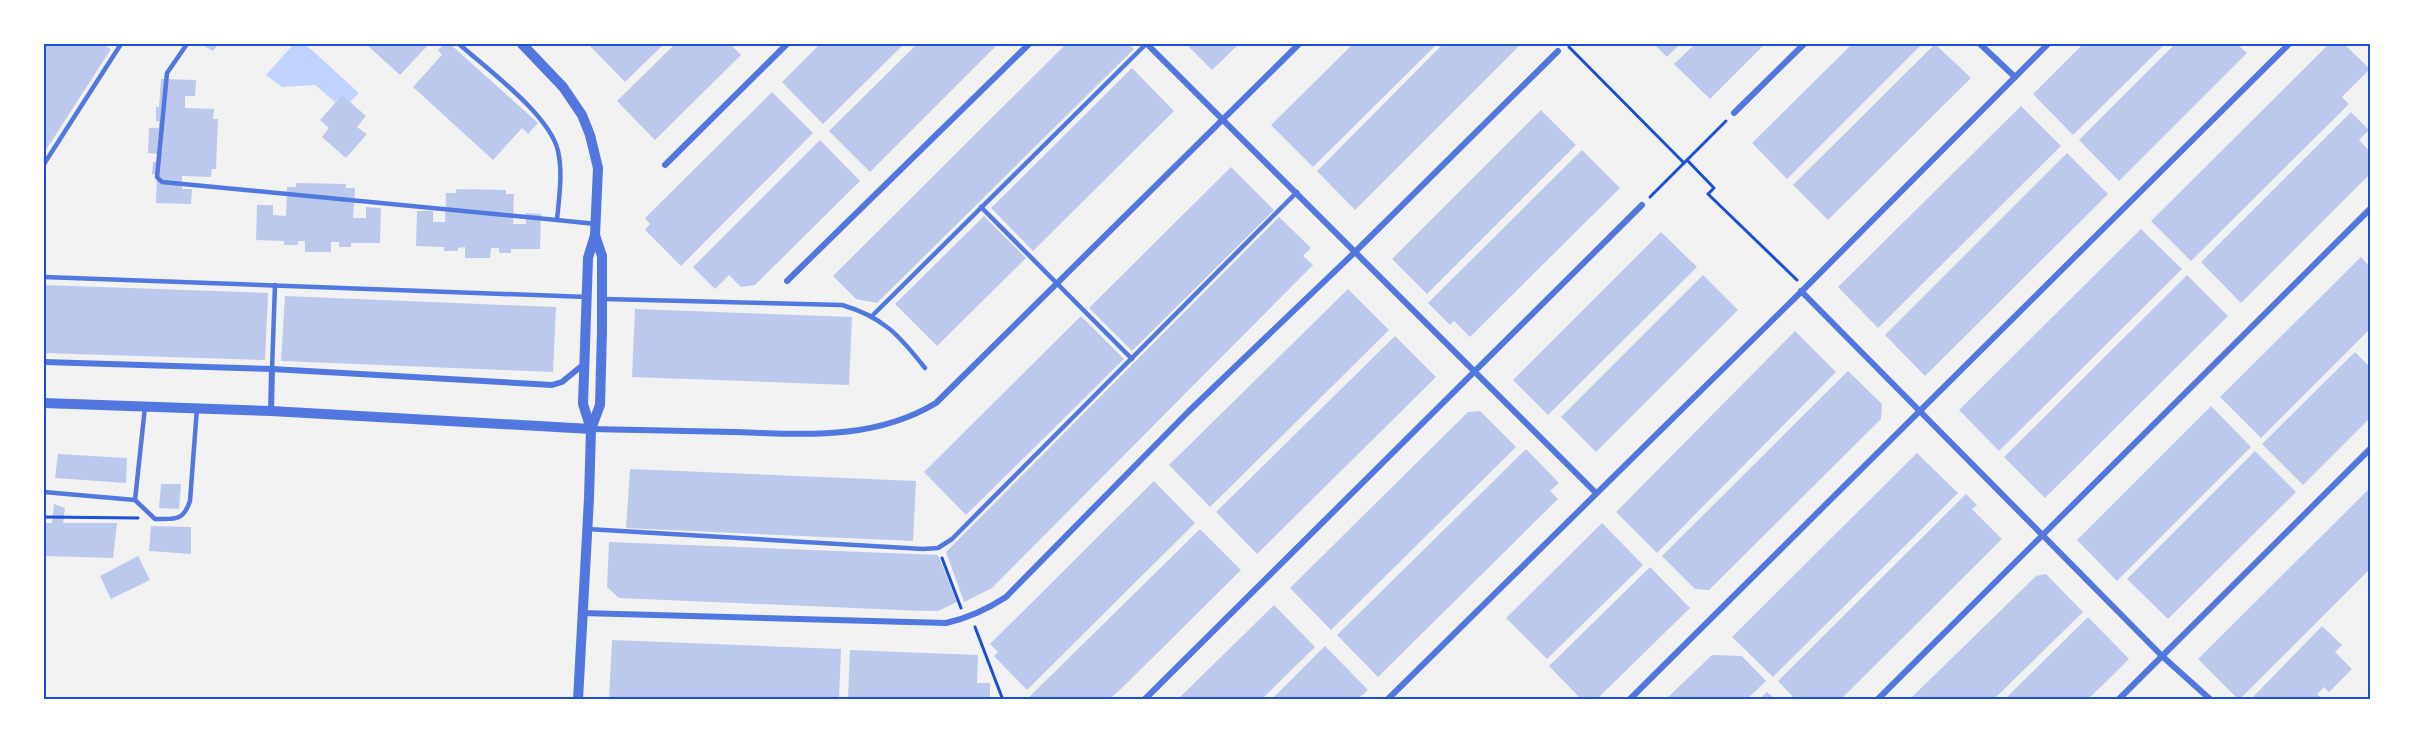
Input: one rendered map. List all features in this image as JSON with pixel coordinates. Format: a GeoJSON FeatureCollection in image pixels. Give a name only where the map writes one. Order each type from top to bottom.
{"type":"FeatureCollection","features":[{"type":"Feature","properties":{"kind":"street"},"geometry":{"type":"LineString","coordinates":[[522,44],[563,87],[582,115],[590,135],[598,168],[596,230],[588,258],[584,364],[583,404],[591,429]]}},
{"type":"Feature","properties":{"kind":"street"},"geometry":{"type":"LineString","coordinates":[[665,165],[788,44]]}},
{"type":"Feature","properties":{"kind":"street"},"geometry":{"type":"LineString","coordinates":[[787,281],[1029,44]]}},
{"type":"Feature","properties":{"kind":"street"},"geometry":{"type":"LineString","coordinates":[[1146,44],[1224,118],[1596,493]]}},
{"type":"Feature","properties":{"kind":"street"},"geometry":{"type":"LineString","coordinates":[[44,403],[271,411],[591,429],[801,435],[842,434],[892,424],[918,414],[936,403],[1299,44]]}},
{"type":"Feature","properties":{"kind":"street"},"geometry":{"type":"LineString","coordinates":[[1734,113],[1804,44]]}},
{"type":"Feature","properties":{"kind":"street"},"geometry":{"type":"LineString","coordinates":[[1980,44],[2015,77]]}},
{"type":"Feature","properties":{"kind":"street"},"geometry":{"type":"LineString","coordinates":[[1387,699],[2048,44]]}},
{"type":"Feature","properties":{"kind":"street"},"geometry":{"type":"LineString","coordinates":[[1629,699],[2289,44]]}},
{"type":"Feature","properties":{"kind":"street"},"geometry":{"type":"LineString","coordinates":[[582,613],[946,623],[968,618],[1006,597],[1188,412],[1356,251],[1557,51]]}},
{"type":"Feature","properties":{"kind":"street"},"geometry":{"type":"LineString","coordinates":[[1143,699],[1642,205]]}},
{"type":"Feature","properties":{"kind":"street"},"geometry":{"type":"LineString","coordinates":[[1877,699],[2370,209]]}},
{"type":"Feature","properties":{"kind":"street"},"geometry":{"type":"LineString","coordinates":[[578,699],[591,429],[600,405],[602,256],[596,230]]}},
{"type":"Feature","properties":{"kind":"street"},"geometry":{"type":"LineString","coordinates":[[1803,289],[1919,411],[2162,656],[2211,699]]}},
{"type":"Feature","properties":{"kind":"street"},"geometry":{"type":"LineString","coordinates":[[44,362],[272,369],[552,386],[562,382],[584,364]]}},
{"type":"Feature","properties":{"kind":"street"},"geometry":{"type":"LineString","coordinates":[[271,411],[272,369]]}},
{"type":"Feature","properties":{"kind":"street"},"geometry":{"type":"LineString","coordinates":[[2118,699],[2370,449]]}},
{"type":"Feature","properties":{"kind":"lane"},"geometry":{"type":"LineString","coordinates":[[44,164],[120,44]]}},
{"type":"Feature","properties":{"kind":"lane"},"geometry":{"type":"LineString","coordinates":[[187,44],[167,73],[156,177],[162,182],[557,220],[596,230]]}},
{"type":"Feature","properties":{"kind":"lane"},"geometry":{"type":"LineString","coordinates":[[459,44],[541,118],[558,150],[560,180],[557,220]]}},
{"type":"Feature","properties":{"kind":"lane"},"geometry":{"type":"LineString","coordinates":[[872,316],[1146,44]]}},
{"type":"Feature","properties":{"kind":"lane"},"geometry":{"type":"LineString","coordinates":[[587,530],[922,549],[938,548],[952,539],[1297,192]]}},
{"type":"Feature","properties":{"kind":"lane"},"geometry":{"type":"LineString","coordinates":[[981,207],[1132,359]]}},
{"type":"Feature","properties":{"kind":"lane"},"geometry":{"type":"LineString","coordinates":[[44,277],[587,297]]}},
{"type":"Feature","properties":{"kind":"lane"},"geometry":{"type":"LineString","coordinates":[[272,369],[275,285]]}},
{"type":"Feature","properties":{"kind":"lane"},"geometry":{"type":"LineString","coordinates":[[602,299],[842,304],[872,316],[900,336],[925,368]]}},
{"type":"Feature","properties":{"kind":"lane"},"geometry":{"type":"LineString","coordinates":[[135,500],[145,406]]}},
{"type":"Feature","properties":{"kind":"lane"},"geometry":{"type":"LineString","coordinates":[[44,492],[135,500],[154,519],[175,519],[186,512],[190,501],[197,408]]}},
{"type":"Feature","properties":{"kind":"path"},"geometry":{"type":"LineString","coordinates":[[1566,44],[1714,188],[1708,194],[1803,289]]}},
{"type":"Feature","properties":{"kind":"path"},"geometry":{"type":"LineString","coordinates":[[1642,205],[1734,113]]}},
{"type":"Feature","properties":{"kind":"path"},"geometry":{"type":"LineString","coordinates":[[44,517],[154,519]]}},
{"type":"Feature","properties":{"kind":"path"},"geometry":{"type":"LineString","coordinates":[[938,548],[1003,699]]}},
{"type":"Feature","properties":{"kind":"water"},"geometry":{"type":"Polygon","coordinates":[[[294,44],[305,44],[359,93],[350,102],[342,95],[335,102],[315,85],[282,87],[266,75],[294,44]]]}},
{"type":"Feature","properties":{"kind":"building"},"geometry":{"type":"Polygon","coordinates":[[[44,44],[102,44],[111,49],[44,153],[44,44]]]}},
{"type":"Feature","properties":{"kind":"building"},"geometry":{"type":"Polygon","coordinates":[[[201,44],[218,44],[213,51],[201,44]]]}},
{"type":"Feature","properties":{"kind":"building"},"geometry":{"type":"Polygon","coordinates":[[[366,44],[429,44],[400,75],[366,44]]]}},
{"type":"Feature","properties":{"kind":"building"},"geometry":{"type":"Polygon","coordinates":[[[444,44],[450,44],[538,123],[528,134],[522,128],[493,160],[413,87],[442,55],[438,50],[444,44]]]}},
{"type":"Feature","properties":{"kind":"building"},"geometry":{"type":"Polygon","coordinates":[[[593,44],[664,44],[625,82],[590,46],[593,44]]]}},
{"type":"Feature","properties":{"kind":"building"},"geometry":{"type":"Polygon","coordinates":[[[675,44],[730,44],[741,55],[655,140],[617,101],[675,44]]]}},
{"type":"Feature","properties":{"kind":"building"},"geometry":{"type":"Polygon","coordinates":[[[820,44],[904,44],[823,124],[782,82],[820,44]]]}},
{"type":"Feature","properties":{"kind":"building"},"geometry":{"type":"Polygon","coordinates":[[[917,44],[998,44],[870,172],[829,131],[917,44]]]}},
{"type":"Feature","properties":{"kind":"building"},"geometry":{"type":"Polygon","coordinates":[[[1066,44],[1128,44],[1134,49],[877,303],[856,299],[833,276],[1066,44]]]}},
{"type":"Feature","properties":{"kind":"building"},"geometry":{"type":"Polygon","coordinates":[[[1186,44],[1239,44],[1212,70],[1186,44]]]}},
{"type":"Feature","properties":{"kind":"building"},"geometry":{"type":"Polygon","coordinates":[[[1353,44],[1437,44],[1313,167],[1271,125],[1353,44]]]}},
{"type":"Feature","properties":{"kind":"building"},"geometry":{"type":"Polygon","coordinates":[[[1443,44],[1521,44],[1355,210],[1317,171],[1443,44]]]}},
{"type":"Feature","properties":{"kind":"building"},"geometry":{"type":"Polygon","coordinates":[[[1654,44],[1680,44],[1667,57],[1654,44]]]}},
{"type":"Feature","properties":{"kind":"building"},"geometry":{"type":"Polygon","coordinates":[[[1695,44],[1765,44],[1710,99],[1674,64],[1695,44]]]}},
{"type":"Feature","properties":{"kind":"building"},"geometry":{"type":"Polygon","coordinates":[[[1852,44],[1922,44],[1787,179],[1752,143],[1852,44]]]}},
{"type":"Feature","properties":{"kind":"building"},"geometry":{"type":"Polygon","coordinates":[[[1935,44],[1971,78],[1828,220],[1793,185],[1935,44]]]}},
{"type":"Feature","properties":{"kind":"building"},"geometry":{"type":"Polygon","coordinates":[[[2083,44],[2165,44],[2073,135],[2033,94],[2083,44]]]}},
{"type":"Feature","properties":{"kind":"building"},"geometry":{"type":"Polygon","coordinates":[[[2175,44],[2237,44],[2247,53],[2119,181],[2079,140],[2175,44]]]}},
{"type":"Feature","properties":{"kind":"building"},"geometry":{"type":"Polygon","coordinates":[[[2329,44],[2344,44],[2370,69],[2342,97],[2349,104],[2191,261],[2151,221],[2329,44]]]}},
{"type":"Feature","properties":{"kind":"building"},"geometry":{"type":"Polygon","coordinates":[[[1132,68],[1174,111],[1033,251],[991,208],[1132,68]]]}},
{"type":"Feature","properties":{"kind":"building"},"geometry":{"type":"Polygon","coordinates":[[[161,79],[196,80],[195,96],[185,96],[185,108],[214,109],[213,119],[218,119],[216,169],[212,169],[211,177],[182,176],[182,189],[192,189],[191,204],[156,203],[157,174],[152,174],[153,162],[157,162],[158,154],[148,153],[149,128],[159,128],[159,121],[156,121],[156,107],[159,107],[161,79]]]}},
{"type":"Feature","properties":{"kind":"building"},"geometry":{"type":"Polygon","coordinates":[[[772,92],[813,133],[681,266],[645,230],[650,224],[645,218],[772,92]]]}},
{"type":"Feature","properties":{"kind":"building"},"geometry":{"type":"Polygon","coordinates":[[[342,95],[366,116],[357,127],[367,134],[346,158],[322,137],[329,128],[320,120],[342,95]]]}},
{"type":"Feature","properties":{"kind":"building"},"geometry":{"type":"Polygon","coordinates":[[[2021,106],[2061,146],[1878,328],[1838,287],[2021,106]]]}},
{"type":"Feature","properties":{"kind":"building"},"geometry":{"type":"Polygon","coordinates":[[[1541,110],[1576,145],[1427,294],[1392,259],[1541,110]]]}},
{"type":"Feature","properties":{"kind":"building"},"geometry":{"type":"Polygon","coordinates":[[[2351,112],[2369,130],[2359,140],[2370,152],[2370,174],[2241,303],[2201,262],[2351,112]]]}},
{"type":"Feature","properties":{"kind":"building"},"geometry":{"type":"Polygon","coordinates":[[[820,140],[860,181],[755,285],[741,287],[729,275],[715,289],[693,267],[820,140]]]}},
{"type":"Feature","properties":{"kind":"building"},"geometry":{"type":"Polygon","coordinates":[[[1582,150],[1620,188],[1470,337],[1454,321],[1450,325],[1428,303],[1582,150]]]}},
{"type":"Feature","properties":{"kind":"building"},"geometry":{"type":"Polygon","coordinates":[[[2067,153],[2108,194],[1925,376],[1885,335],[2067,153]]]}},
{"type":"Feature","properties":{"kind":"building"},"geometry":{"type":"Polygon","coordinates":[[[1231,167],[1274,210],[1132,351],[1089,308],[1231,167]]]}},
{"type":"Feature","properties":{"kind":"building"},"geometry":{"type":"Polygon","coordinates":[[[296,183],[346,184],[346,188],[355,188],[353,218],[366,218],[366,207],[381,208],[380,243],[351,243],[351,247],[339,247],[339,242],[331,242],[331,252],[305,252],[305,241],[298,241],[298,245],[284,245],[284,241],[256,240],[257,205],[273,205],[273,215],[286,216],[287,187],[296,187],[296,183]]]}},
{"type":"Feature","properties":{"kind":"building"},"geometry":{"type":"Polygon","coordinates":[[[456,189],[506,190],[506,194],[514,194],[513,224],[526,224],[526,213],[541,214],[540,249],[511,249],[511,253],[499,253],[499,248],[491,248],[490,258],[465,258],[465,247],[458,248],[458,251],[444,251],[444,247],[416,246],[417,211],[433,211],[433,222],[445,222],[446,193],[456,193],[456,189]]]}},
{"type":"Feature","properties":{"kind":"building"},"geometry":{"type":"Polygon","coordinates":[[[984,216],[1026,258],[937,346],[895,304],[984,216]]]}},
{"type":"Feature","properties":{"kind":"building"},"geometry":{"type":"Polygon","coordinates":[[[1279,217],[1311,248],[1303,256],[1313,265],[992,588],[964,602],[946,552],[1279,217]]]}},
{"type":"Feature","properties":{"kind":"building"},"geometry":{"type":"Polygon","coordinates":[[[2141,229],[2182,269],[1999,451],[1959,410],[2141,229]]]}},
{"type":"Feature","properties":{"kind":"building"},"geometry":{"type":"Polygon","coordinates":[[[1661,232],[1697,267],[1548,415],[1513,380],[1661,232]]]}},
{"type":"Feature","properties":{"kind":"building"},"geometry":{"type":"Polygon","coordinates":[[[2361,257],[2370,267],[2370,329],[2261,438],[2220,397],[2361,257]]]}},
{"type":"Feature","properties":{"kind":"building"},"geometry":{"type":"Polygon","coordinates":[[[1703,275],[1738,310],[1596,452],[1561,417],[1703,275]]]}},
{"type":"Feature","properties":{"kind":"building"},"geometry":{"type":"Polygon","coordinates":[[[2187,275],[2228,316],[2045,498],[2004,457],[2187,275]]]}},
{"type":"Feature","properties":{"kind":"building"},"geometry":{"type":"Polygon","coordinates":[[[44,285],[268,293],[265,360],[44,353],[44,285]]]}},
{"type":"Feature","properties":{"kind":"building"},"geometry":{"type":"Polygon","coordinates":[[[1348,289],[1389,330],[1210,507],[1169,465],[1348,289]]]}},
{"type":"Feature","properties":{"kind":"building"},"geometry":{"type":"Polygon","coordinates":[[[285,296],[556,307],[553,372],[281,361],[285,296]]]}},
{"type":"Feature","properties":{"kind":"building"},"geometry":{"type":"Polygon","coordinates":[[[635,309],[852,317],[849,385],[632,377],[635,309]]]}},
{"type":"Feature","properties":{"kind":"building"},"geometry":{"type":"Polygon","coordinates":[[[1081,316],[1124,359],[966,515],[924,472],[1081,316]]]}},
{"type":"Feature","properties":{"kind":"building"},"geometry":{"type":"Polygon","coordinates":[[[1795,331],[1836,372],[1657,553],[1616,512],[1795,331]]]}},
{"type":"Feature","properties":{"kind":"building"},"geometry":{"type":"Polygon","coordinates":[[[1395,336],[1436,377],[1257,554],[1216,512],[1395,336]]]}},
{"type":"Feature","properties":{"kind":"building"},"geometry":{"type":"Polygon","coordinates":[[[2355,352],[2370,367],[2370,418],[2303,485],[2262,444],[2355,352]]]}},
{"type":"Feature","properties":{"kind":"building"},"geometry":{"type":"Polygon","coordinates":[[[1848,371],[1882,404],[1881,419],[1709,590],[1695,589],[1662,556],[1848,371]]]}},
{"type":"Feature","properties":{"kind":"building"},"geometry":{"type":"Polygon","coordinates":[[[2211,406],[2251,447],[2117,581],[2077,540],[2211,406]]]}},
{"type":"Feature","properties":{"kind":"building"},"geometry":{"type":"Polygon","coordinates":[[[1480,411],[1516,447],[1331,630],[1290,588],[1468,412],[1480,411]]]}},
{"type":"Feature","properties":{"kind":"building"},"geometry":{"type":"Polygon","coordinates":[[[1526,449],[1559,483],[1550,491],[1558,499],[1378,677],[1337,635],[1526,449]]]}},
{"type":"Feature","properties":{"kind":"building"},"geometry":{"type":"Polygon","coordinates":[[[2255,451],[2296,492],[2168,619],[2127,579],[2255,451]]]}},
{"type":"Feature","properties":{"kind":"building"},"geometry":{"type":"Polygon","coordinates":[[[1917,453],[1958,493],[1773,677],[1732,637],[1917,453]]]}},
{"type":"Feature","properties":{"kind":"building"},"geometry":{"type":"Polygon","coordinates":[[[58,454],[127,458],[126,483],[55,478],[58,454]]]}},
{"type":"Feature","properties":{"kind":"building"},"geometry":{"type":"Polygon","coordinates":[[[630,469],[916,481],[913,541],[626,528],[630,469]]]}},
{"type":"Feature","properties":{"kind":"building"},"geometry":{"type":"Polygon","coordinates":[[[1154,481],[1195,523],[1027,690],[994,656],[998,652],[990,644],[1154,481]]]}},
{"type":"Feature","properties":{"kind":"building"},"geometry":{"type":"Polygon","coordinates":[[[161,484],[181,484],[179,509],[159,508],[161,484]]]}},
{"type":"Feature","properties":{"kind":"building"},"geometry":{"type":"Polygon","coordinates":[[[2370,488],[2370,569],[2239,700],[2198,659],[2370,488]]]}},
{"type":"Feature","properties":{"kind":"building"},"geometry":{"type":"Polygon","coordinates":[[[1966,494],[1977,505],[1972,509],[2002,539],[1841,699],[1795,699],[1778,681],[1966,494]]]}},
{"type":"Feature","properties":{"kind":"building"},"geometry":{"type":"Polygon","coordinates":[[[54,504],[65,508],[63,523],[117,523],[113,558],[44,556],[44,523],[52,523],[54,504]]]}},
{"type":"Feature","properties":{"kind":"building"},"geometry":{"type":"Polygon","coordinates":[[[1602,523],[1643,565],[1547,659],[1506,618],[1602,523]]]}},
{"type":"Feature","properties":{"kind":"building"},"geometry":{"type":"Polygon","coordinates":[[[151,526],[191,527],[191,554],[149,551],[151,526]]]}},
{"type":"Feature","properties":{"kind":"building"},"geometry":{"type":"Polygon","coordinates":[[[1200,529],[1241,570],[1126,684],[1110,699],[1027,699],[1200,529]]]}},
{"type":"Feature","properties":{"kind":"building"},"geometry":{"type":"Polygon","coordinates":[[[609,542],[938,555],[957,602],[938,611],[923,611],[619,598],[607,587],[609,542]]]}},
{"type":"Feature","properties":{"kind":"building"},"geometry":{"type":"Polygon","coordinates":[[[138,556],[150,580],[111,599],[100,576],[138,556]]]}},
{"type":"Feature","properties":{"kind":"building"},"geometry":{"type":"Polygon","coordinates":[[[1650,567],[1690,608],[1597,699],[1581,699],[1549,666],[1650,567]]]}},
{"type":"Feature","properties":{"kind":"building"},"geometry":{"type":"Polygon","coordinates":[[[2046,574],[2083,612],[1994,699],[1910,699],[2036,576],[2046,574]]]}},
{"type":"Feature","properties":{"kind":"building"},"geometry":{"type":"Polygon","coordinates":[[[1274,605],[1315,647],[1264,697],[1261,699],[1178,699],[1274,605]]]}},
{"type":"Feature","properties":{"kind":"building"},"geometry":{"type":"Polygon","coordinates":[[[2088,617],[2129,659],[2111,677],[2088,699],[2005,699],[2088,617]]]}},
{"type":"Feature","properties":{"kind":"building"},"geometry":{"type":"Polygon","coordinates":[[[2322,626],[2342,645],[2335,652],[2352,669],[2329,692],[2324,687],[2317,694],[2323,699],[2251,699],[2322,626]]]}},
{"type":"Feature","properties":{"kind":"building"},"geometry":{"type":"Polygon","coordinates":[[[612,640],[841,649],[839,699],[609,699],[612,640]]]}},
{"type":"Feature","properties":{"kind":"building"},"geometry":{"type":"Polygon","coordinates":[[[1325,646],[1368,690],[1358,699],[1272,699],[1325,646]]]}},
{"type":"Feature","properties":{"kind":"building"},"geometry":{"type":"Polygon","coordinates":[[[850,650],[978,655],[977,683],[990,683],[990,699],[848,699],[850,650]]]}},
{"type":"Feature","properties":{"kind":"building"},"geometry":{"type":"Polygon","coordinates":[[[1712,655],[1742,656],[1766,681],[1747,699],[1666,699],[1712,655]]]}},
{"type":"Feature","properties":{"kind":"building"},"geometry":{"type":"Polygon","coordinates":[[[1767,692],[1775,699],[1760,699],[1767,692]]]}}]}
